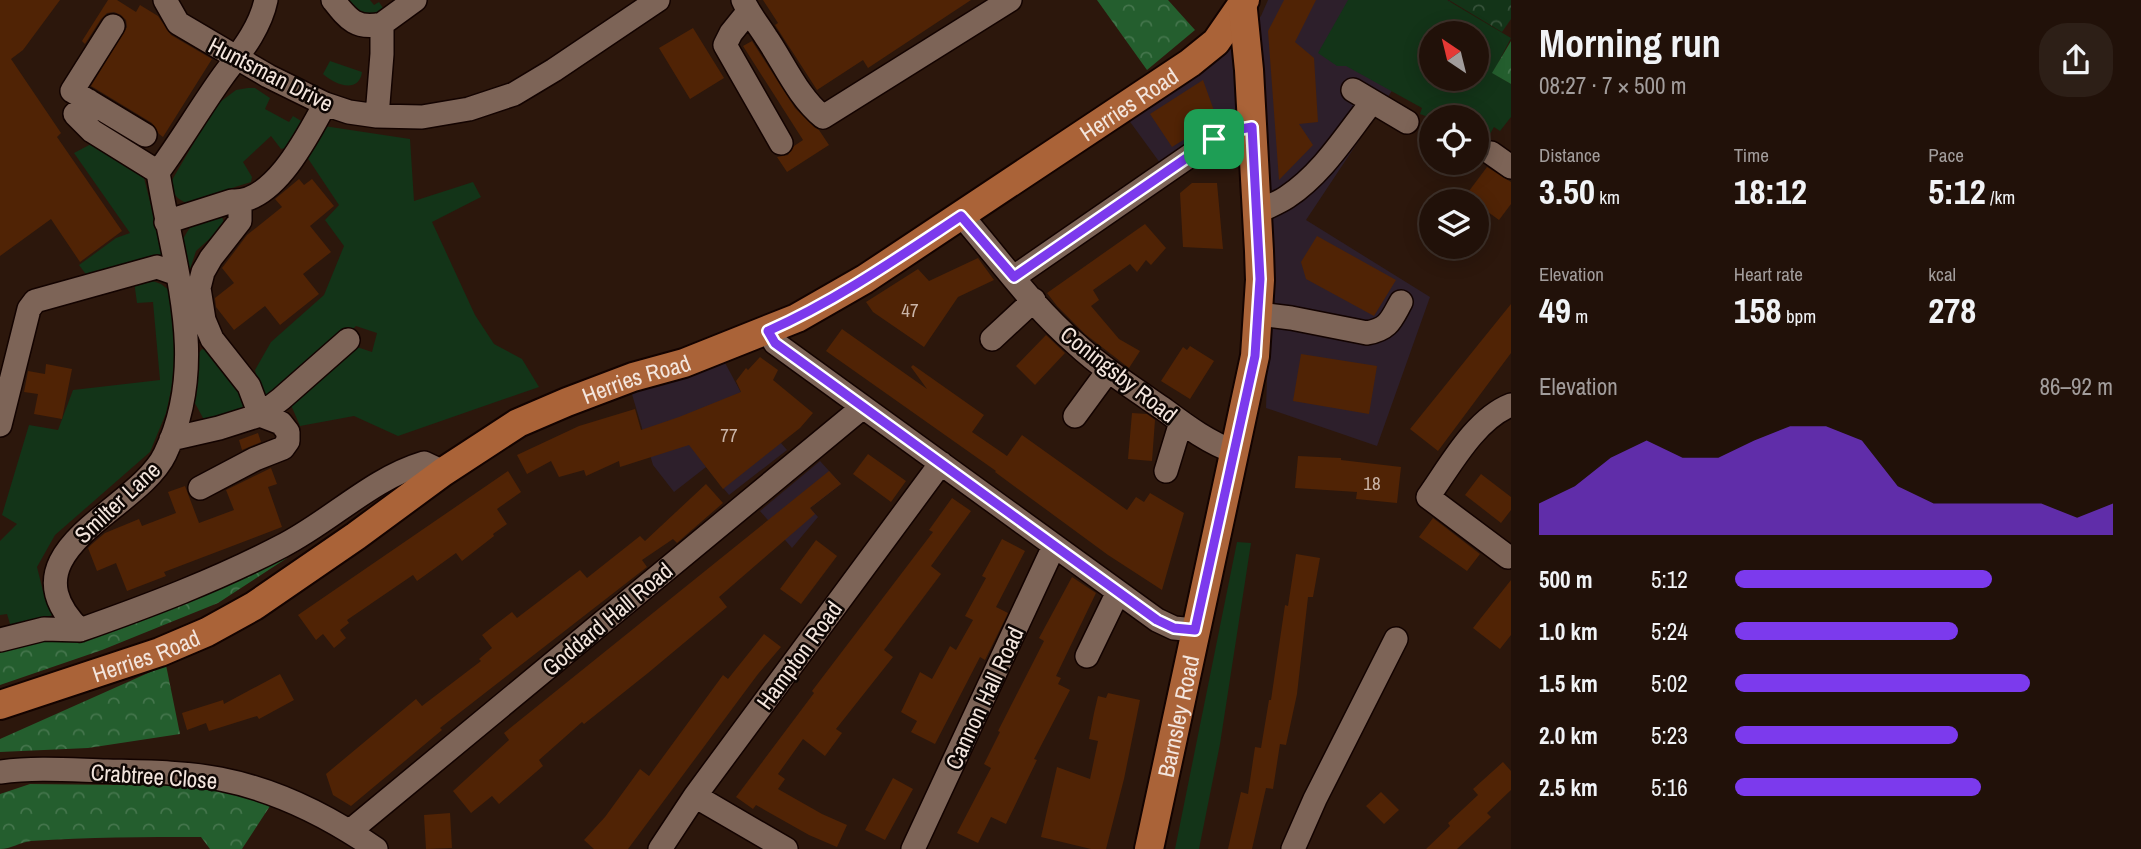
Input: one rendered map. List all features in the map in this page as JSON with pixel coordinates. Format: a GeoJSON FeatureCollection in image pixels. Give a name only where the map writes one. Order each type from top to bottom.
{"type":"FeatureCollection","features":[{"type":"Feature","properties":{"kind":"main road","name":"Barnsley Road"},"geometry":{"type":"LineString","coordinates":[[1149,849],[1255,356],[1260,279],[1258,212],[1243,1]]}},
{"type":"Feature","properties":{"kind":"main road","name":"Herries Road"},"geometry":{"type":"LineString","coordinates":[[0,705],[160,652],[206,632],[254,606],[443,472],[518,423],[566,402],[634,377],[684,363],[797,318],[865,279],[1196,59],[1216,42],[1243,1]]}},
{"type":"Feature","properties":{"kind":"street","name":"Huntsman Drive"},"geometry":{"type":"LineString","coordinates":[[165,0],[178,23],[268,76],[325,104],[349,112],[377,116],[422,117],[469,108],[514,94],[658,0]]}},
{"type":"Feature","properties":{"kind":"street"},"geometry":{"type":"LineString","coordinates":[[89,101],[75,114],[92,131],[158,172],[252,35],[266,0]]}},
{"type":"Feature","properties":{"kind":"street"},"geometry":{"type":"LineString","coordinates":[[332,0],[346,17],[358,25],[368,27],[382,24],[415,0]]}},
{"type":"Feature","properties":{"kind":"street"},"geometry":{"type":"LineString","coordinates":[[781,143],[725,45],[746,6],[811,107],[823,117],[1010,0]]}},
{"type":"Feature","properties":{"kind":"street"},"geometry":{"type":"LineString","coordinates":[[377,116],[382,24]]}},
{"type":"Feature","properties":{"kind":"street"},"geometry":{"type":"LineString","coordinates":[[113,26],[72,91],[145,135]]}},
{"type":"Feature","properties":{"kind":"street"},"geometry":{"type":"LineString","coordinates":[[1258,212],[1286,198],[1311,178],[1331,156],[1363,96],[1407,122]]}},
{"type":"Feature","properties":{"kind":"street"},"geometry":{"type":"LineString","coordinates":[[166,222],[232,201],[240,202],[262,191],[291,164],[325,104]]}},
{"type":"Feature","properties":{"kind":"street"},"geometry":{"type":"LineString","coordinates":[[1014,277],[1214,139],[1230,131],[1252,127]]}},
{"type":"Feature","properties":{"kind":"street"},"geometry":{"type":"LineString","coordinates":[[1491,153],[1511,167]]}},
{"type":"Feature","properties":{"kind":"street","name":"Smilter Lane"},"geometry":{"type":"LineString","coordinates":[[80,630],[61,608],[54,587],[64,557],[69,547],[88,526],[131,492],[164,457],[180,419],[187,375],[188,336],[158,172]]}},
{"type":"Feature","properties":{"kind":"street"},"geometry":{"type":"LineString","coordinates":[[200,488],[255,459],[283,448],[288,441],[288,432],[281,423],[260,415],[249,386],[212,339],[204,320],[199,288],[203,272],[240,221],[240,202]]}},
{"type":"Feature","properties":{"kind":"street","name":"Coningsby Road"},"geometry":{"type":"LineString","coordinates":[[961,216],[1076,345],[1108,371],[1215,445],[1235,452]]}},
{"type":"Feature","properties":{"kind":"street"},"geometry":{"type":"LineString","coordinates":[[0,425],[29,309],[35,301],[157,267],[177,274]]}},
{"type":"Feature","properties":{"kind":"street"},"geometry":{"type":"LineString","coordinates":[[992,339],[1034,300]]}},
{"type":"Feature","properties":{"kind":"street"},"geometry":{"type":"LineString","coordinates":[[1258,314],[1367,333],[1379,331],[1388,325],[1401,302]]}},
{"type":"Feature","properties":{"kind":"street"},"geometry":{"type":"LineString","coordinates":[[768,331],[775,343],[1118,592],[1165,624],[1174,628],[1195,630]]}},
{"type":"Feature","properties":{"kind":"street"},"geometry":{"type":"LineString","coordinates":[[172,439],[260,415],[348,340]]}},
{"type":"Feature","properties":{"kind":"street"},"geometry":{"type":"LineString","coordinates":[[1075,416],[1108,371]]}},
{"type":"Feature","properties":{"kind":"street"},"geometry":{"type":"LineString","coordinates":[[1508,557],[1427,497],[1481,424],[1500,409],[1511,405]]}},
{"type":"Feature","properties":{"kind":"street","name":"Goddard Hall Road"},"geometry":{"type":"LineString","coordinates":[[350,831],[863,407]]}},
{"type":"Feature","properties":{"kind":"street"},"geometry":{"type":"LineString","coordinates":[[1166,471],[1181,422]]}},
{"type":"Feature","properties":{"kind":"street"},"geometry":{"type":"LineString","coordinates":[[0,639],[44,629],[80,630],[159,602],[284,545],[401,470],[424,463],[443,472]]}},
{"type":"Feature","properties":{"kind":"street","name":"Hampton Road"},"geometry":{"type":"LineString","coordinates":[[660,849],[695,796],[941,463]]}},
{"type":"Feature","properties":{"kind":"street","name":"Cannon Hall Road"},"geometry":{"type":"LineString","coordinates":[[913,849],[1054,546]]}},
{"type":"Feature","properties":{"kind":"street"},"geometry":{"type":"LineString","coordinates":[[1087,656],[1118,592]]}},
{"type":"Feature","properties":{"kind":"street"},"geometry":{"type":"LineString","coordinates":[[1293,849],[1315,799],[1396,639]]}},
{"type":"Feature","properties":{"kind":"street","name":"Crabtree Close"},"geometry":{"type":"LineString","coordinates":[[0,772],[27,768],[176,773],[221,779],[280,796],[350,831],[376,849]]}},
{"type":"Feature","properties":{"kind":"street"},"geometry":{"type":"LineString","coordinates":[[695,796],[786,849]]}},
{"type":"Feature","properties":{"kind":"shaded area"},"geometry":{"type":"Polygon","coordinates":[[[1268,0],[1451,2],[1438,21],[1419,21],[1419,50],[1306,220],[1430,297],[1377,446],[1266,408],[1271,258],[1265,120],[1163,167],[1128,119],[1220,59],[1261,16],[1268,0]]]}},
{"type":"Feature","properties":{"kind":"shaded area"},"geometry":{"type":"Polygon","coordinates":[[[724,361],[758,424],[767,427],[787,450],[729,495],[706,467],[674,492],[653,465],[631,391],[724,361]]]}},
{"type":"Feature","properties":{"kind":"shaded area"},"geometry":{"type":"Polygon","coordinates":[[[820,461],[841,484],[810,508],[818,517],[792,548],[760,511],[820,461]]]}},
{"type":"Feature","properties":{"kind":"green space"},"geometry":{"type":"Polygon","coordinates":[[[341,0],[370,0],[374,5],[379,2],[383,8],[375,15],[361,18],[341,0]]]}},
{"type":"Feature","properties":{"kind":"green space"},"geometry":{"type":"Polygon","coordinates":[[[1097,0],[1168,0],[1195,30],[1147,70],[1097,0]]]}},
{"type":"Feature","properties":{"kind":"green space"},"geometry":{"type":"Polygon","coordinates":[[[1348,0],[1447,0],[1482,21],[1419,21],[1419,91],[1489,91],[1489,25],[1511,38],[1493,73],[1511,84],[1511,117],[1500,131],[1494,127],[1489,136],[1489,105],[1419,106],[1346,66],[1337,66],[1318,53],[1348,0]]]}},
{"type":"Feature","properties":{"kind":"green space"},"geometry":{"type":"Polygon","coordinates":[[[1449,0],[1511,0],[1511,19],[1502,32],[1489,24],[1489,21],[1484,21],[1449,0]]]}},
{"type":"Feature","properties":{"kind":"green space"},"geometry":{"type":"Polygon","coordinates":[[[1511,41],[1511,84],[1492,73],[1511,41]]]}},
{"type":"Feature","properties":{"kind":"green space"},"geometry":{"type":"Polygon","coordinates":[[[330,61],[362,72],[360,79],[352,85],[334,81],[323,74],[330,61]]]}},
{"type":"Feature","properties":{"kind":"green space"},"geometry":{"type":"Polygon","coordinates":[[[255,88],[270,98],[265,109],[289,122],[293,116],[303,122],[289,147],[281,149],[271,136],[243,162],[252,177],[251,182],[188,204],[184,202],[174,193],[172,180],[216,105],[236,90],[255,88]]]}},
{"type":"Feature","properties":{"kind":"green space"},"geometry":{"type":"Polygon","coordinates":[[[324,126],[410,139],[414,201],[473,182],[481,197],[432,222],[475,315],[494,344],[522,359],[539,387],[398,436],[354,416],[300,426],[291,405],[354,346],[372,352],[377,333],[356,326],[290,387],[267,397],[259,389],[255,370],[271,342],[324,295],[344,246],[325,220],[339,205],[305,154],[324,126]]]}},
{"type":"Feature","properties":{"kind":"green space"},"geometry":{"type":"Polygon","coordinates":[[[91,144],[144,178],[163,253],[155,261],[91,281],[79,265],[116,238],[130,233],[74,153],[91,144]]]}},
{"type":"Feature","properties":{"kind":"green space"},"geometry":{"type":"Polygon","coordinates":[[[209,212],[222,217],[225,225],[196,251],[188,275],[179,249],[190,228],[209,212]]]}},
{"type":"Feature","properties":{"kind":"green space"},"geometry":{"type":"Polygon","coordinates":[[[133,274],[161,284],[170,291],[176,343],[172,386],[166,413],[150,452],[55,535],[37,567],[53,615],[11,627],[7,614],[0,615],[0,541],[17,524],[2,515],[29,425],[58,430],[73,390],[160,380],[153,302],[137,303],[133,274]]]}},
{"type":"Feature","properties":{"kind":"green space"},"geometry":{"type":"Polygon","coordinates":[[[202,349],[219,354],[247,399],[237,416],[220,422],[203,418],[190,394],[191,363],[202,349]]]}},
{"type":"Feature","properties":{"kind":"green space"},"geometry":{"type":"Polygon","coordinates":[[[1237,542],[1251,543],[1220,744],[1199,849],[1175,849],[1237,542]]]}},
{"type":"Feature","properties":{"kind":"green space"},"geometry":{"type":"Polygon","coordinates":[[[284,545],[287,558],[218,603],[102,650],[0,685],[0,649],[284,545]]]}},
{"type":"Feature","properties":{"kind":"green space"},"geometry":{"type":"Polygon","coordinates":[[[166,665],[180,734],[88,748],[0,752],[0,739],[166,665]]]}},
{"type":"Feature","properties":{"kind":"green space"},"geometry":{"type":"Polygon","coordinates":[[[30,784],[216,786],[272,803],[242,849],[210,849],[201,837],[52,840],[27,842],[0,849],[0,794],[30,784]]]}},
{"type":"Feature","properties":{"kind":"building"},"geometry":{"type":"Polygon","coordinates":[[[0,0],[60,0],[23,50],[11,59],[61,133],[57,137],[122,231],[80,262],[51,219],[0,256],[0,0]]]}},
{"type":"Feature","properties":{"kind":"building"},"geometry":{"type":"Polygon","coordinates":[[[108,0],[117,0],[136,12],[140,5],[158,16],[171,35],[212,59],[163,137],[152,123],[91,86],[127,27],[126,20],[121,15],[107,13],[85,44],[82,41],[108,0]]]}},
{"type":"Feature","properties":{"kind":"building"},"geometry":{"type":"Polygon","coordinates":[[[763,0],[971,0],[868,68],[863,60],[817,90],[775,25],[778,23],[763,0]]]}},
{"type":"Feature","properties":{"kind":"building"},"geometry":{"type":"Polygon","coordinates":[[[1284,0],[1316,0],[1295,42],[1314,58],[1318,122],[1299,124],[1313,145],[1279,180],[1268,31],[1284,0]]]}},
{"type":"Feature","properties":{"kind":"building"},"geometry":{"type":"Polygon","coordinates":[[[693,28],[724,78],[690,99],[659,48],[693,28]]]}},
{"type":"Feature","properties":{"kind":"building"},"geometry":{"type":"Polygon","coordinates":[[[752,41],[795,108],[819,130],[829,145],[787,172],[777,157],[788,155],[794,146],[803,140],[743,46],[752,41]]]}},
{"type":"Feature","properties":{"kind":"building"},"geometry":{"type":"Polygon","coordinates":[[[1203,80],[1217,119],[1172,147],[1150,114],[1203,80]]]}},
{"type":"Feature","properties":{"kind":"building"},"geometry":{"type":"Polygon","coordinates":[[[1489,168],[1511,182],[1511,204],[1499,220],[1489,213],[1489,189],[1470,189],[1481,175],[1489,175],[1489,168]]]}},
{"type":"Feature","properties":{"kind":"building"},"geometry":{"type":"Polygon","coordinates":[[[299,179],[304,185],[312,179],[334,206],[310,226],[331,252],[303,274],[319,294],[280,325],[265,306],[234,330],[216,307],[215,298],[234,283],[222,268],[247,235],[282,207],[275,199],[299,179]]]}},
{"type":"Feature","properties":{"kind":"building"},"geometry":{"type":"Polygon","coordinates":[[[1192,183],[1217,183],[1223,249],[1183,247],[1180,193],[1192,183]]]}},
{"type":"Feature","properties":{"kind":"building"},"geometry":{"type":"Polygon","coordinates":[[[1145,224],[1166,248],[1151,265],[1146,260],[1137,272],[1130,264],[1093,290],[1099,300],[1091,306],[1119,339],[1140,351],[1129,368],[1085,334],[1047,293],[1145,224]]]}},
{"type":"Feature","properties":{"kind":"building"},"geometry":{"type":"Polygon","coordinates":[[[1317,236],[1396,280],[1374,316],[1306,279],[1301,262],[1317,236]]]}},
{"type":"Feature","properties":{"kind":"building"},"geometry":{"type":"Polygon","coordinates":[[[978,258],[994,280],[958,297],[924,347],[873,312],[866,302],[918,269],[929,281],[978,258]]]}},
{"type":"Feature","properties":{"kind":"building"},"geometry":{"type":"Polygon","coordinates":[[[1511,304],[1511,353],[1438,451],[1410,429],[1511,304]]]}},
{"type":"Feature","properties":{"kind":"building"},"geometry":{"type":"Polygon","coordinates":[[[842,329],[927,389],[911,367],[913,365],[984,415],[972,432],[1007,456],[1022,435],[1127,510],[1136,497],[1144,502],[1150,493],[1184,513],[1162,590],[1108,555],[996,471],[826,351],[842,329]]]}},
{"type":"Feature","properties":{"kind":"building"},"geometry":{"type":"Polygon","coordinates":[[[1046,335],[1065,353],[1035,385],[1016,366],[1046,335]]]}},
{"type":"Feature","properties":{"kind":"building"},"geometry":{"type":"Polygon","coordinates":[[[1190,346],[1214,361],[1190,399],[1161,381],[1183,347],[1187,350],[1190,346]]]}},
{"type":"Feature","properties":{"kind":"building"},"geometry":{"type":"Polygon","coordinates":[[[1301,354],[1377,366],[1369,414],[1293,401],[1301,354]]]}},
{"type":"Feature","properties":{"kind":"building"},"geometry":{"type":"Polygon","coordinates":[[[760,357],[778,370],[773,380],[813,413],[800,428],[723,489],[689,445],[620,467],[619,461],[586,476],[584,470],[559,477],[551,461],[527,474],[517,455],[579,426],[635,409],[641,430],[741,392],[736,381],[746,368],[748,370],[760,357]]]}},
{"type":"Feature","properties":{"kind":"building"},"geometry":{"type":"Polygon","coordinates":[[[46,364],[72,369],[62,419],[34,414],[38,394],[24,392],[28,371],[45,374],[46,364]]]}},
{"type":"Feature","properties":{"kind":"building"},"geometry":{"type":"Polygon","coordinates":[[[1132,413],[1147,414],[1155,420],[1152,461],[1128,459],[1132,413]]]}},
{"type":"Feature","properties":{"kind":"building"},"geometry":{"type":"Polygon","coordinates":[[[258,433],[261,442],[242,450],[239,440],[258,433]]]}},
{"type":"Feature","properties":{"kind":"building"},"geometry":{"type":"Polygon","coordinates":[[[868,454],[906,481],[891,502],[853,474],[868,454]]]}},
{"type":"Feature","properties":{"kind":"building"},"geometry":{"type":"Polygon","coordinates":[[[1298,456],[1341,458],[1401,467],[1397,503],[1356,499],[1357,492],[1295,488],[1298,456]]]}},
{"type":"Feature","properties":{"kind":"building"},"geometry":{"type":"Polygon","coordinates":[[[271,468],[277,484],[268,487],[282,527],[164,572],[166,576],[127,591],[116,563],[97,571],[88,548],[105,533],[139,519],[142,526],[176,513],[168,492],[185,486],[199,523],[234,510],[226,490],[271,468]]]}},
{"type":"Feature","properties":{"kind":"building"},"geometry":{"type":"Polygon","coordinates":[[[508,471],[521,492],[497,509],[507,524],[493,534],[494,536],[462,561],[456,553],[417,581],[413,575],[347,620],[349,623],[340,630],[346,638],[334,648],[323,634],[316,640],[298,615],[508,471]]]}},
{"type":"Feature","properties":{"kind":"building"},"geometry":{"type":"Polygon","coordinates":[[[829,471],[841,484],[810,508],[815,514],[719,597],[727,607],[584,724],[582,722],[539,760],[543,766],[499,804],[492,796],[471,813],[453,791],[509,740],[504,733],[829,471]]]}},
{"type":"Feature","properties":{"kind":"building"},"geometry":{"type":"Polygon","coordinates":[[[1481,474],[1511,497],[1511,510],[1501,523],[1465,495],[1481,474]]]}},
{"type":"Feature","properties":{"kind":"building"},"geometry":{"type":"Polygon","coordinates":[[[706,484],[723,503],[677,543],[673,539],[642,560],[647,567],[440,728],[442,730],[351,806],[333,795],[326,774],[416,699],[422,706],[481,661],[479,659],[492,648],[482,635],[512,612],[517,618],[580,570],[587,578],[640,536],[645,541],[706,484]]]}},
{"type":"Feature","properties":{"kind":"building"},"geometry":{"type":"Polygon","coordinates":[[[952,498],[971,511],[931,566],[941,574],[884,650],[893,657],[836,729],[842,733],[825,756],[803,739],[778,774],[785,779],[778,789],[847,825],[837,847],[809,835],[756,805],[753,809],[736,797],[814,693],[812,691],[933,532],[929,530],[952,498]]]}},
{"type":"Feature","properties":{"kind":"building"},"geometry":{"type":"Polygon","coordinates":[[[1433,518],[1480,554],[1467,571],[1419,537],[1433,518]]]}},
{"type":"Feature","properties":{"kind":"building"},"geometry":{"type":"Polygon","coordinates":[[[1002,539],[1025,551],[996,607],[1008,613],[985,660],[980,657],[935,744],[911,732],[917,721],[901,712],[920,672],[932,679],[950,646],[956,650],[973,620],[965,616],[986,578],[982,576],[1002,539]]]}},
{"type":"Feature","properties":{"kind":"building"},"geometry":{"type":"Polygon","coordinates":[[[816,540],[837,556],[801,604],[780,589],[816,540]]]}},
{"type":"Feature","properties":{"kind":"building"},"geometry":{"type":"Polygon","coordinates":[[[1296,554],[1320,558],[1313,597],[1308,597],[1297,694],[1286,745],[1280,744],[1273,789],[1266,788],[1252,849],[1228,849],[1241,792],[1248,794],[1255,747],[1261,748],[1296,554]]]}},
{"type":"Feature","properties":{"kind":"building"},"geometry":{"type":"Polygon","coordinates":[[[1072,577],[1096,593],[1056,676],[1061,678],[1058,684],[1070,690],[1034,759],[1037,760],[1006,824],[991,817],[978,843],[957,833],[991,768],[984,764],[1044,641],[1039,638],[1072,577]]]}},
{"type":"Feature","properties":{"kind":"building"},"geometry":{"type":"Polygon","coordinates":[[[1511,580],[1511,635],[1500,649],[1473,628],[1511,580]]]}},
{"type":"Feature","properties":{"kind":"building"},"geometry":{"type":"Polygon","coordinates":[[[764,634],[781,647],[628,849],[594,849],[584,840],[605,817],[640,769],[649,776],[723,675],[728,679],[764,634]]]}},
{"type":"Feature","properties":{"kind":"building"},"geometry":{"type":"Polygon","coordinates":[[[280,674],[294,700],[259,719],[257,716],[209,731],[206,723],[187,730],[182,713],[223,700],[224,704],[280,674]]]}},
{"type":"Feature","properties":{"kind":"building"},"geometry":{"type":"Polygon","coordinates":[[[1108,693],[1140,700],[1106,849],[1091,849],[1041,837],[1057,767],[1090,779],[1098,741],[1089,739],[1094,713],[1098,696],[1106,698],[1108,693]]]}},
{"type":"Feature","properties":{"kind":"building"},"geometry":{"type":"Polygon","coordinates":[[[1503,762],[1511,771],[1511,790],[1487,813],[1491,817],[1457,849],[1426,849],[1450,826],[1448,823],[1478,795],[1473,789],[1503,762]]]}},
{"type":"Feature","properties":{"kind":"building"},"geometry":{"type":"Polygon","coordinates":[[[893,778],[913,789],[885,840],[865,830],[893,778]]]}},
{"type":"Feature","properties":{"kind":"building"},"geometry":{"type":"Polygon","coordinates":[[[1381,792],[1399,810],[1384,824],[1366,806],[1381,792]]]}},
{"type":"Feature","properties":{"kind":"building"},"geometry":{"type":"Polygon","coordinates":[[[450,813],[452,848],[426,849],[424,815],[450,813]]]}},
{"type":"Feature","properties":{"kind":"route"},"geometry":{"type":"LineString","coordinates":[[1252,127],[1260,279],[1255,356],[1195,630],[1174,628],[1157,620],[775,343],[768,331],[797,318],[865,279],[961,216],[1014,277],[1214,139],[1230,131],[1252,127]]}}]}
